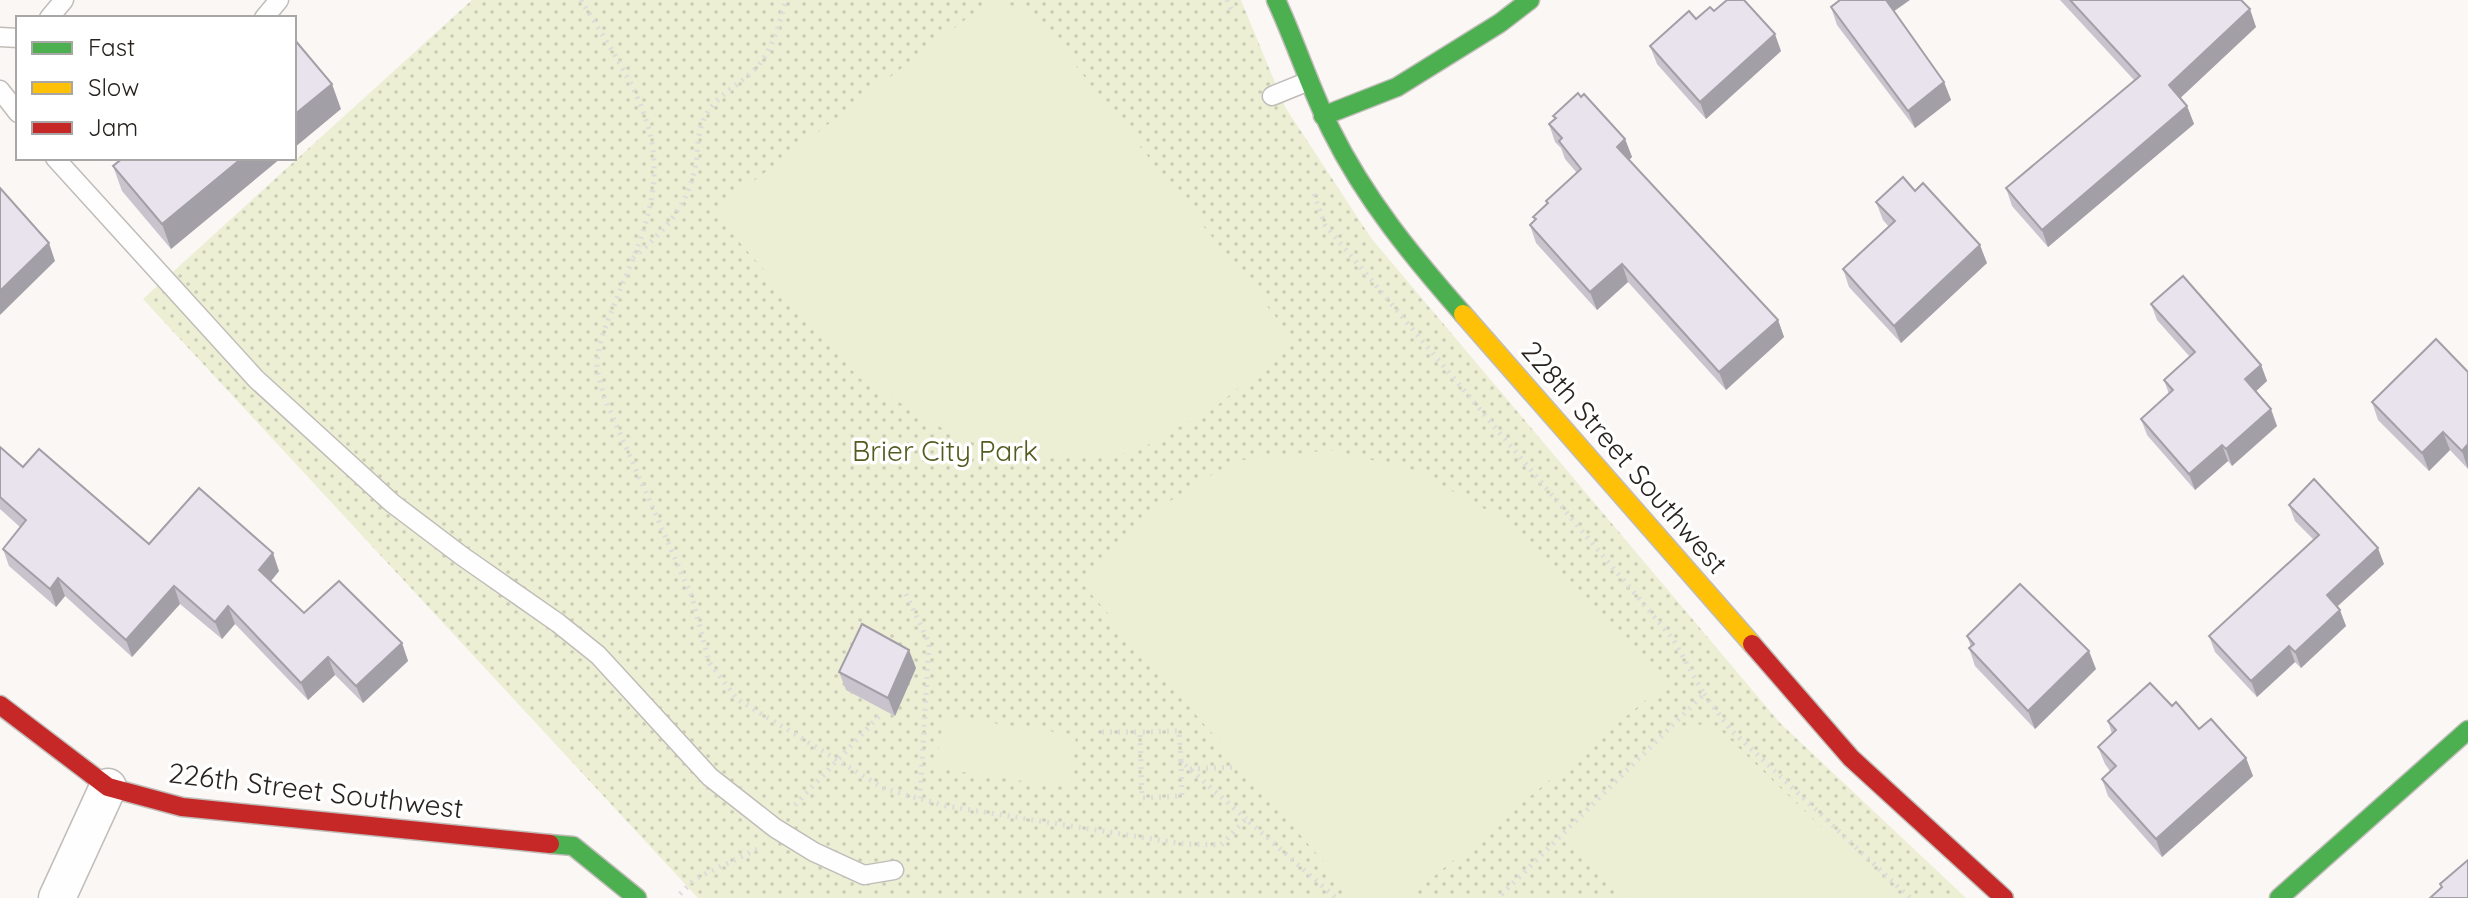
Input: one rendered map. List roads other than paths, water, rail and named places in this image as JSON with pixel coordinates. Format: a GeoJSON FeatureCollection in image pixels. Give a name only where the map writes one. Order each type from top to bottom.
{"type":"FeatureCollection","features":[{"type":"Feature","properties":{"kind":"street","name":"228th Street Southwest"},"geometry":{"type":"LineString","coordinates":[[1276,0],[1323,116],[1372,201],[1417,262],[1851,758],[2004,898]]}},
{"type":"Feature","properties":{"kind":"street"},"geometry":{"type":"LineString","coordinates":[[1323,116],[1397,87],[1500,23],[1530,0]]}},
{"type":"Feature","properties":{"kind":"street","name":"226th Street Southwest"},"geometry":{"type":"LineString","coordinates":[[0,705],[108,787],[182,807],[573,846],[637,898]]}},
{"type":"Feature","properties":{"kind":"street"},"geometry":{"type":"LineString","coordinates":[[2279,898],[2468,730]]}},
{"type":"Feature","properties":{"kind":"street"},"geometry":{"type":"LineString","coordinates":[[57,898],[108,787]]}},
{"type":"Feature","properties":{"kind":"lane"},"geometry":{"type":"LineString","coordinates":[[51,16],[64,0]]}},
{"type":"Feature","properties":{"kind":"lane"},"geometry":{"type":"LineString","coordinates":[[266,16],[279,0]]}},
{"type":"Feature","properties":{"kind":"lane"},"geometry":{"type":"LineString","coordinates":[[1272,96],[1309,81]]}},
{"type":"Feature","properties":{"kind":"lane"},"geometry":{"type":"LineString","coordinates":[[0,90],[16,110]]}},
{"type":"Feature","properties":{"kind":"lane"},"geometry":{"type":"LineString","coordinates":[[57,160],[256,379],[392,503],[598,655],[710,777],[775,828],[814,852],[864,875],[894,870]]}},
{"type":"Feature","properties":{"kind":"park label","name":"Brier City Park"},"geometry":{"type":"Point","coordinates":[945,450]}}]}
